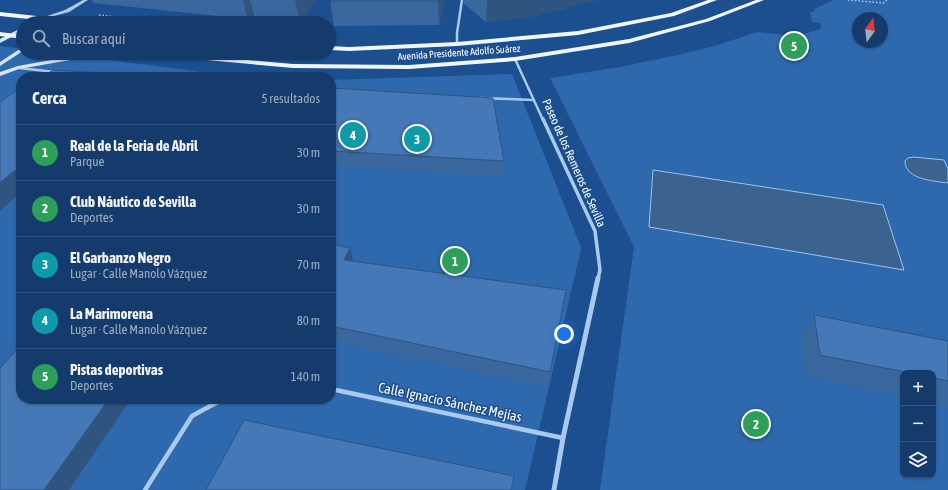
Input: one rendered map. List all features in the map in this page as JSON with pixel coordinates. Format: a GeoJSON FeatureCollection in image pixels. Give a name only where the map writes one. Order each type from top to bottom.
{"type":"FeatureCollection","features":[{"type":"Feature","properties":{"kind":"main road","name":"Avenida Presidente Adolfo Suárez"},"geometry":{"type":"LineString","coordinates":[[336,48],[457,44],[578,33],[672,14],[714,0]]}},
{"type":"Feature","properties":{"kind":"main road","name":"Avenida Presidente Adolfo Suárez"},"geometry":{"type":"LineString","coordinates":[[217,60],[293,66],[409,67],[515,59],[629,41],[708,20],[761,0]]}},
{"type":"Feature","properties":{"kind":"main road"},"geometry":{"type":"LineString","coordinates":[[0,14],[16,17]]}},
{"type":"Feature","properties":{"kind":"main road"},"geometry":{"type":"LineString","coordinates":[[0,41],[16,32]]}},
{"type":"Feature","properties":{"kind":"main road"},"geometry":{"type":"LineString","coordinates":[[0,34],[16,36]]}},
{"type":"Feature","properties":{"kind":"main road"},"geometry":{"type":"LineString","coordinates":[[0,64],[16,54]]}},
{"type":"Feature","properties":{"kind":"main road"},"geometry":{"type":"LineString","coordinates":[[0,74],[18,68],[62,60]]}},
{"type":"Feature","properties":{"kind":"street"},"geometry":{"type":"LineString","coordinates":[[54,16],[67,11],[86,0]]}},
{"type":"Feature","properties":{"kind":"street"},"geometry":{"type":"LineString","coordinates":[[457,44],[457,29],[462,0]]}},
{"type":"Feature","properties":{"kind":"street"},"geometry":{"type":"LineString","coordinates":[[255,16],[263,9]]}},
{"type":"Feature","properties":{"kind":"street","name":"Paseo de los Remeros de Sevilla"},"geometry":{"type":"LineString","coordinates":[[515,59],[595,231],[600,270],[554,490]]}},
{"type":"Feature","properties":{"kind":"street"},"geometry":{"type":"LineString","coordinates":[[18,68],[61,72]]}},
{"type":"Feature","properties":{"kind":"street"},"geometry":{"type":"LineString","coordinates":[[480,98],[534,100]]}},
{"type":"Feature","properties":{"kind":"street","name":"Calle Ignacio Sánchez Mejías"},"geometry":{"type":"LineString","coordinates":[[336,390],[564,438]]}},
{"type":"Feature","properties":{"kind":"street"},"geometry":{"type":"LineString","coordinates":[[145,490],[192,416],[215,404]]}},
{"type":"Feature","properties":{"kind":"path"},"geometry":{"type":"LineString","coordinates":[[848,0],[884,4],[887,0]]}},
{"type":"Feature","properties":{"kind":"path"},"geometry":{"type":"LineString","coordinates":[[94,14],[110,16]]}},
{"type":"Feature","properties":{"kind":"shaded area"},"geometry":{"type":"Polygon","coordinates":[[[834,0],[948,0],[948,490],[600,490],[634,247],[550,78],[620,67],[682,54],[718,45],[757,32],[795,36],[821,29],[820,23],[812,22],[810,12],[814,12],[814,9],[834,0]]]}},
{"type":"Feature","properties":{"kind":"shaded area"},"geometry":{"type":"Polygon","coordinates":[[[0,46],[16,48],[16,60],[109,60],[202,72],[16,72],[16,404],[336,404],[336,80],[512,74],[582,250],[581,249],[525,490],[0,490],[0,46]]]}},
{"type":"Feature","properties":{"kind":"shaded area"},"geometry":{"type":"Polygon","coordinates":[[[914,157],[944,160],[948,169],[948,183],[915,176],[906,167],[905,161],[908,158],[914,157]]]}},
{"type":"Feature","properties":{"kind":"shaded area"},"geometry":{"type":"Polygon","coordinates":[[[653,170],[883,205],[904,270],[649,227],[653,170]]]}},
{"type":"Feature","properties":{"kind":"building"},"geometry":{"type":"Polygon","coordinates":[[[438,0],[438,1],[330,1],[438,0]]]}},
{"type":"Feature","properties":{"kind":"building"},"geometry":{"type":"Polygon","coordinates":[[[53,70],[86,72],[50,72],[53,70]]]}},
{"type":"Feature","properties":{"kind":"building"},"geometry":{"type":"Polygon","coordinates":[[[336,88],[493,98],[504,161],[336,151],[336,88]]]}},
{"type":"Feature","properties":{"kind":"building"},"geometry":{"type":"Polygon","coordinates":[[[16,91],[16,170],[0,183],[0,102],[16,91]]]}},
{"type":"Feature","properties":{"kind":"building"},"geometry":{"type":"Polygon","coordinates":[[[336,245],[350,248],[344,260],[566,290],[550,372],[336,327],[336,245]]]}},
{"type":"Feature","properties":{"kind":"building"},"geometry":{"type":"Polygon","coordinates":[[[814,315],[948,341],[948,381],[936,379],[936,370],[900,371],[820,355],[814,315]]]}},
{"type":"Feature","properties":{"kind":"building"},"geometry":{"type":"Polygon","coordinates":[[[16,350],[16,404],[105,404],[44,490],[0,490],[0,368],[16,350]]]}},
{"type":"Feature","properties":{"kind":"building"},"geometry":{"type":"Polygon","coordinates":[[[244,420],[514,476],[511,490],[206,490],[244,420]]]}},
{"type":"Feature","properties":{"kind":"place","name":"Pistas deportivas"},"geometry":{"type":"Point","coordinates":[794,46]}},
{"type":"Feature","properties":{"kind":"place","name":"La Marimorena"},"geometry":{"type":"Point","coordinates":[353,135]}},
{"type":"Feature","properties":{"kind":"place","name":"El Garbanzo Negro"},"geometry":{"type":"Point","coordinates":[417,139]}},
{"type":"Feature","properties":{"kind":"place","name":"Real de la Feria de Abril"},"geometry":{"type":"Point","coordinates":[455,261]}},
{"type":"Feature","properties":{"kind":"place","name":"Club Náutico de Sevilla"},"geometry":{"type":"Point","coordinates":[756,424]}}]}
